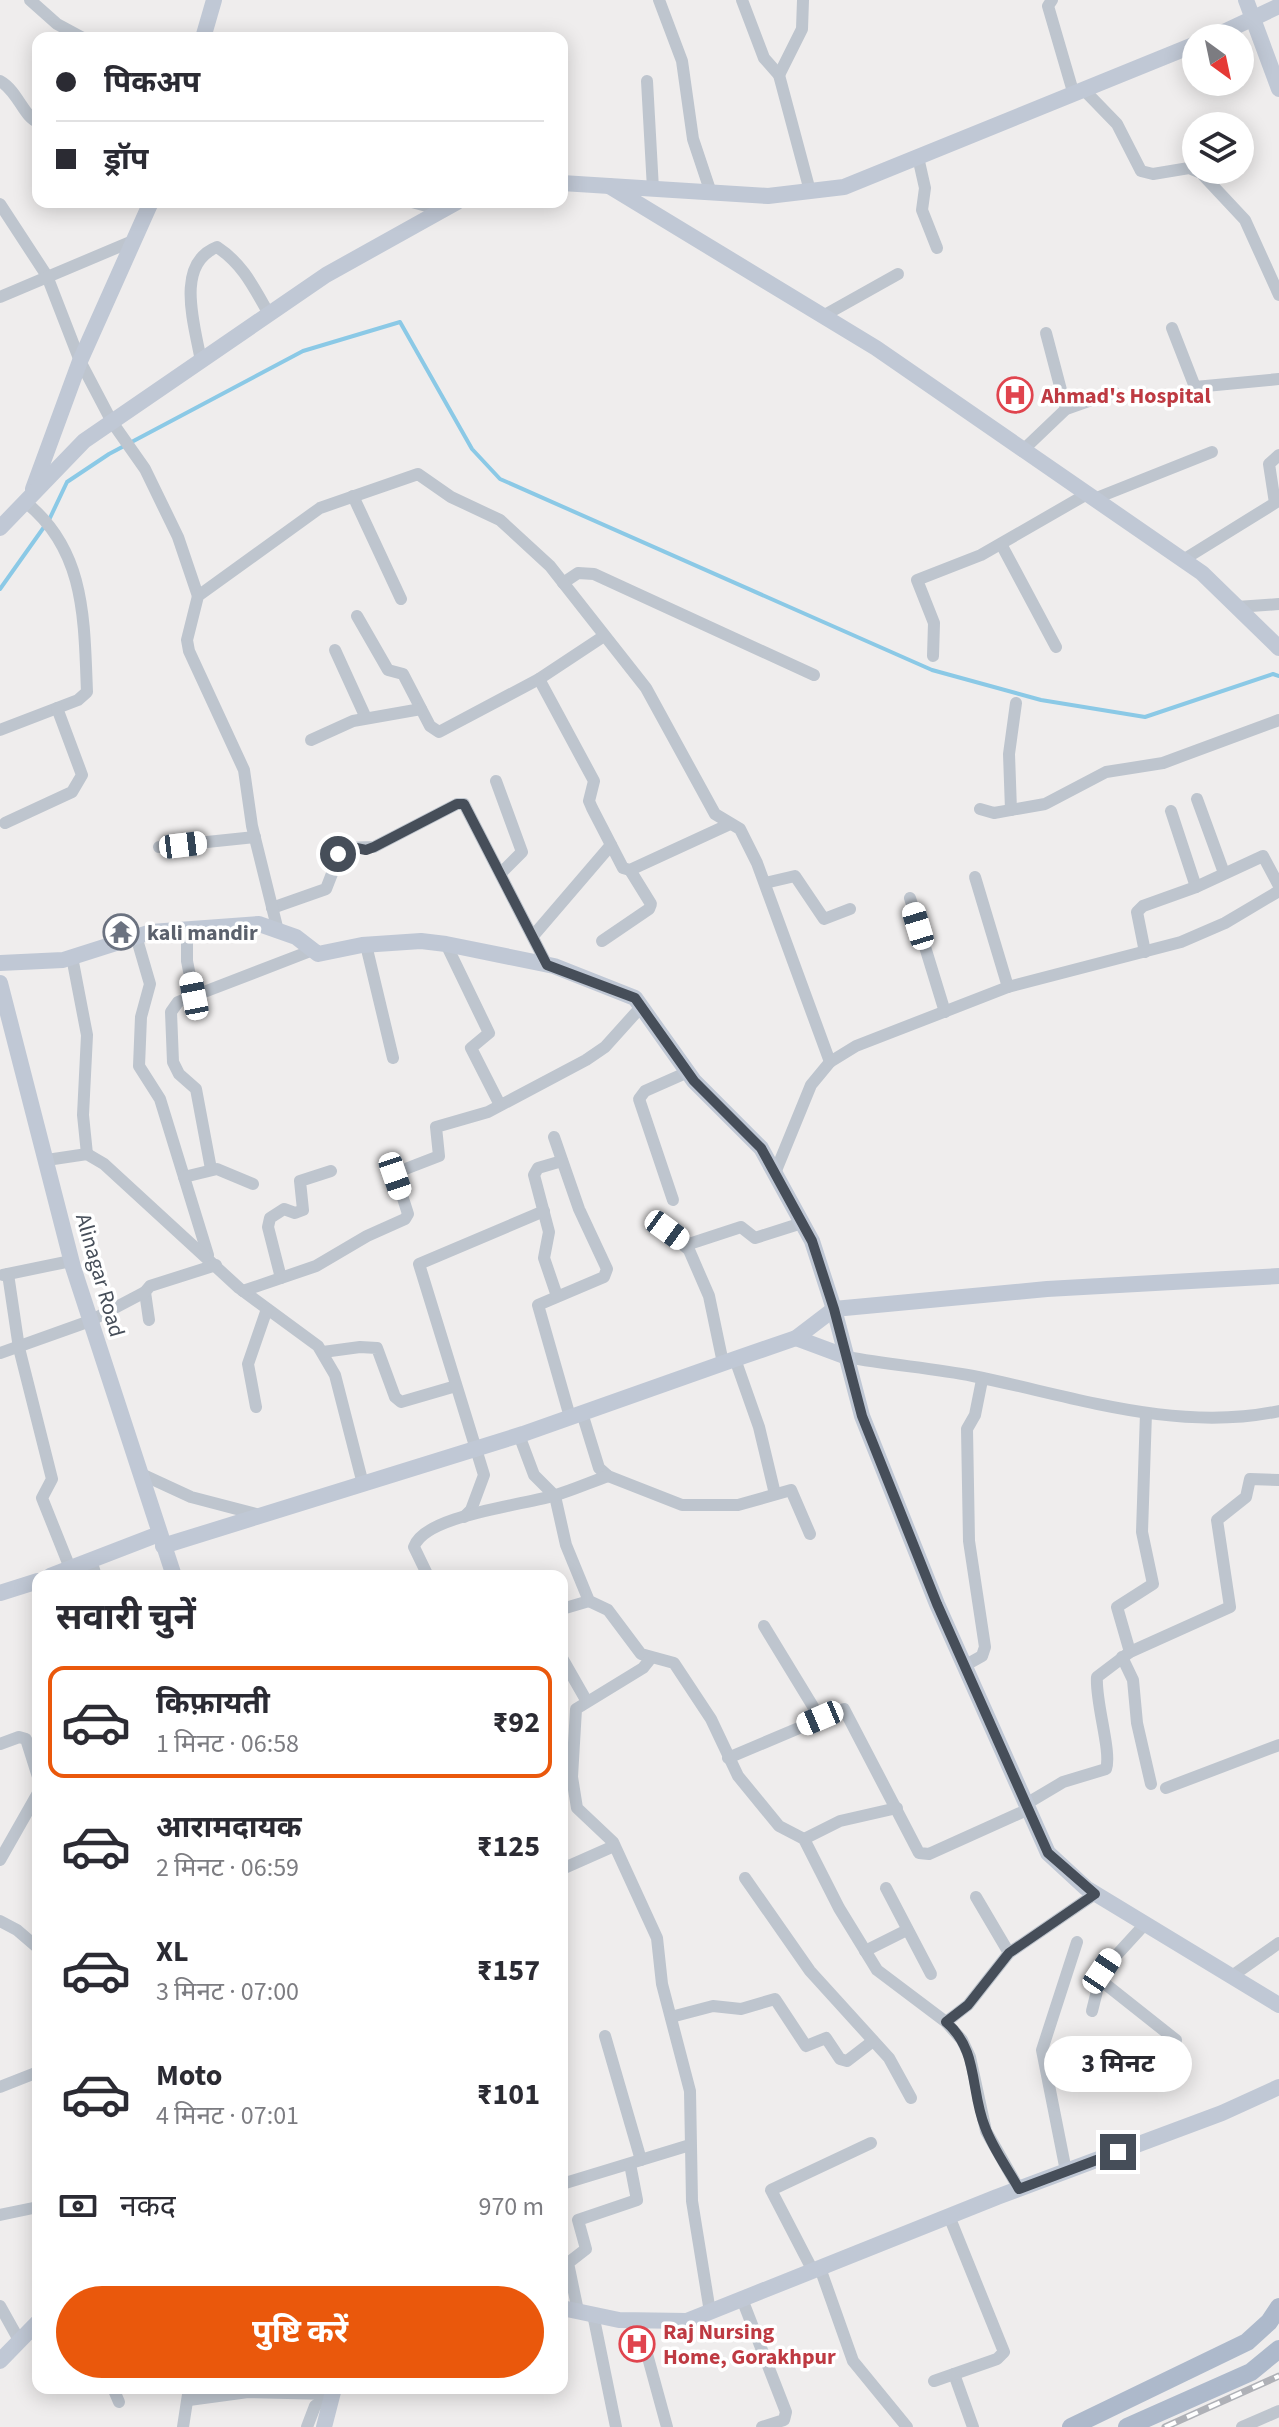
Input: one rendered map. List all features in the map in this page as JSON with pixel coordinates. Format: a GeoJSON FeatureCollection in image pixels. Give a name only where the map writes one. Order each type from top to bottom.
{"type":"FeatureCollection","features":[{"type":"Feature","properties":{"kind":"main road"},"geometry":{"type":"LineString","coordinates":[[1071,2427],[1247,2342],[1269,2322],[1279,2307]]}},
{"type":"Feature","properties":{"kind":"main road"},"geometry":{"type":"LineString","coordinates":[[1127,2427],[1251,2372],[1279,2349]]}},
{"type":"Feature","properties":{"kind":"street"},"geometry":{"type":"LineString","coordinates":[[30,0],[57,24],[72,32]]}},
{"type":"Feature","properties":{"kind":"street"},"geometry":{"type":"LineString","coordinates":[[205,32],[214,0]]}},
{"type":"Feature","properties":{"kind":"street"},"geometry":{"type":"LineString","coordinates":[[659,0],[682,61],[693,139],[711,193]]}},
{"type":"Feature","properties":{"kind":"street"},"geometry":{"type":"LineString","coordinates":[[742,0],[764,58],[779,75],[810,191]]}},
{"type":"Feature","properties":{"kind":"street"},"geometry":{"type":"LineString","coordinates":[[779,75],[802,29],[803,0]]}},
{"type":"Feature","properties":{"kind":"street"},"geometry":{"type":"LineString","coordinates":[[1052,0],[1048,6],[1079,92],[1117,124],[1141,171],[1153,174],[1189,168],[1211,182],[1253,233],[1279,295]]}},
{"type":"Feature","properties":{"kind":"street"},"geometry":{"type":"LineString","coordinates":[[1246,0],[1279,89]]}},
{"type":"Feature","properties":{"kind":"street"},"geometry":{"type":"LineString","coordinates":[[1244,24],[1279,6]]}},
{"type":"Feature","properties":{"kind":"street"},"geometry":{"type":"LineString","coordinates":[[568,183],[768,196],[844,187],[1182,50]]}},
{"type":"Feature","properties":{"kind":"street"},"geometry":{"type":"LineString","coordinates":[[0,81],[15,90],[32,121]]}},
{"type":"Feature","properties":{"kind":"street"},"geometry":{"type":"LineString","coordinates":[[647,81],[653,189]]}},
{"type":"Feature","properties":{"kind":"street"},"geometry":{"type":"LineString","coordinates":[[918,157],[925,188],[922,210],[937,248]]}},
{"type":"Feature","properties":{"kind":"street"},"geometry":{"type":"LineString","coordinates":[[609,186],[876,348],[1183,560],[1279,648]]}},
{"type":"Feature","properties":{"kind":"street"},"geometry":{"type":"LineString","coordinates":[[0,204],[47,276],[80,361],[112,422],[145,469],[178,537],[198,596],[187,640],[189,651],[239,756],[278,931]]}},
{"type":"Feature","properties":{"kind":"street"},"geometry":{"type":"LineString","coordinates":[[27,498],[80,361],[148,208]]}},
{"type":"Feature","properties":{"kind":"street"},"geometry":{"type":"LineString","coordinates":[[434,208],[441,210]]}},
{"type":"Feature","properties":{"kind":"street"},"geometry":{"type":"LineString","coordinates":[[0,528],[84,441],[326,275],[445,208]]}},
{"type":"Feature","properties":{"kind":"street"},"geometry":{"type":"LineString","coordinates":[[0,297],[135,240]]}},
{"type":"Feature","properties":{"kind":"street"},"geometry":{"type":"LineString","coordinates":[[201,361],[191,282],[192,271],[206,252],[217,247],[232,257],[243,269],[269,314]]}},
{"type":"Feature","properties":{"kind":"street"},"geometry":{"type":"LineString","coordinates":[[823,316],[898,274]]}},
{"type":"Feature","properties":{"kind":"street"},"geometry":{"type":"LineString","coordinates":[[1172,328],[1195,387],[1279,379]]}},
{"type":"Feature","properties":{"kind":"street"},"geometry":{"type":"LineString","coordinates":[[1046,333],[1066,409]]}},
{"type":"Feature","properties":{"kind":"street"},"geometry":{"type":"LineString","coordinates":[[1022,451],[1066,409],[1114,392]]}},
{"type":"Feature","properties":{"kind":"street"},"geometry":{"type":"LineString","coordinates":[[933,656],[934,623],[917,580],[1001,544],[1090,497],[1212,452]]}},
{"type":"Feature","properties":{"kind":"street"},"geometry":{"type":"LineString","coordinates":[[1183,560],[1277,502],[1269,464],[1279,455]]}},
{"type":"Feature","properties":{"kind":"street"},"geometry":{"type":"LineString","coordinates":[[198,596],[308,515],[418,474],[451,497],[500,520],[550,566],[656,704],[715,814],[740,829],[765,883],[830,1062]]}},
{"type":"Feature","properties":{"kind":"street"},"geometry":{"type":"LineString","coordinates":[[353,496],[401,599]]}},
{"type":"Feature","properties":{"kind":"street"},"geometry":{"type":"LineString","coordinates":[[0,730],[84,697],[87,692],[81,600],[58,533],[27,498]]}},
{"type":"Feature","properties":{"kind":"street"},"geometry":{"type":"LineString","coordinates":[[1001,544],[1056,647]]}},
{"type":"Feature","properties":{"kind":"street"},"geometry":{"type":"LineString","coordinates":[[563,583],[578,573],[594,574],[814,675]]}},
{"type":"Feature","properties":{"kind":"street"},"geometry":{"type":"LineString","coordinates":[[1237,607],[1279,604]]}},
{"type":"Feature","properties":{"kind":"street"},"geometry":{"type":"LineString","coordinates":[[357,616],[388,670],[403,674],[434,731],[444,730],[539,679],[604,636]]}},
{"type":"Feature","properties":{"kind":"street"},"geometry":{"type":"LineString","coordinates":[[335,650],[366,718]]}},
{"type":"Feature","properties":{"kind":"street"},"geometry":{"type":"LineString","coordinates":[[539,679],[594,781],[589,801],[623,868],[630,870],[730,824]]}},
{"type":"Feature","properties":{"kind":"street"},"geometry":{"type":"LineString","coordinates":[[1011,810],[1009,754],[1016,703]]}},
{"type":"Feature","properties":{"kind":"street"},"geometry":{"type":"LineString","coordinates":[[5,823],[72,792],[80,783],[82,775],[57,708]]}},
{"type":"Feature","properties":{"kind":"street"},"geometry":{"type":"LineString","coordinates":[[311,740],[366,718],[421,709]]}},
{"type":"Feature","properties":{"kind":"street"},"geometry":{"type":"LineString","coordinates":[[980,809],[994,813],[1052,802],[1106,772],[1163,763],[1279,720]]}},
{"type":"Feature","properties":{"kind":"street"},"geometry":{"type":"LineString","coordinates":[[496,781],[522,852],[501,873]]}},
{"type":"Feature","properties":{"kind":"street"},"geometry":{"type":"LineString","coordinates":[[1197,799],[1224,873]]}},
{"type":"Feature","properties":{"kind":"street"},"geometry":{"type":"LineString","coordinates":[[272,908],[326,889],[342,848],[374,847],[457,804],[468,808],[547,965]]}},
{"type":"Feature","properties":{"kind":"street"},"geometry":{"type":"LineString","coordinates":[[1171,811],[1196,887]]}},
{"type":"Feature","properties":{"kind":"street"},"geometry":{"type":"LineString","coordinates":[[159,847],[255,837]]}},
{"type":"Feature","properties":{"kind":"street"},"geometry":{"type":"LineString","coordinates":[[533,936],[611,845]]}},
{"type":"Feature","properties":{"kind":"street"},"geometry":{"type":"LineString","coordinates":[[775,1173],[811,1085],[830,1062],[856,1046],[1008,987],[1145,952],[1181,942],[1225,923],[1279,889],[1263,856],[1196,887],[1138,908],[1145,952]]}},
{"type":"Feature","properties":{"kind":"street"},"geometry":{"type":"LineString","coordinates":[[602,941],[649,909],[651,904],[630,870]]}},
{"type":"Feature","properties":{"kind":"street"},"geometry":{"type":"LineString","coordinates":[[765,883],[795,876],[824,919],[850,909]]}},
{"type":"Feature","properties":{"kind":"street"},"geometry":{"type":"LineString","coordinates":[[975,877],[1008,987]]}},
{"type":"Feature","properties":{"kind":"street"},"geometry":{"type":"LineString","coordinates":[[910,898],[945,1012]]}},
{"type":"Feature","properties":{"kind":"street"},"geometry":{"type":"LineString","coordinates":[[0,963],[72,957],[136,936],[259,924],[296,937],[318,954],[366,945],[421,941],[446,944],[547,965],[635,998],[688,1072],[761,1148],[802,1223],[834,1309],[862,1416],[964,1666],[1048,1853],[1095,1894],[1279,2005]]}},
{"type":"Feature","properties":{"kind":"street"},"geometry":{"type":"LineString","coordinates":[[187,929],[187,961],[194,996]]}},
{"type":"Feature","properties":{"kind":"street"},"geometry":{"type":"LineString","coordinates":[[136,936],[150,984],[141,1017],[139,1066],[160,1099],[213,1262]]}},
{"type":"Feature","properties":{"kind":"street"},"geometry":{"type":"LineString","coordinates":[[446,944],[489,1033],[471,1048],[500,1105]]}},
{"type":"Feature","properties":{"kind":"street"},"geometry":{"type":"LineString","coordinates":[[366,945],[393,1058]]}},
{"type":"Feature","properties":{"kind":"street"},"geometry":{"type":"LineString","coordinates":[[211,1169],[196,1089],[179,1074],[173,1062],[171,1012],[178,1002],[313,950]]}},
{"type":"Feature","properties":{"kind":"street"},"geometry":{"type":"LineString","coordinates":[[72,957],[87,1035],[83,1115],[87,1154]]}},
{"type":"Feature","properties":{"kind":"street","name":"Alinagar Road"},"geometry":{"type":"LineString","coordinates":[[0,983],[2,1009],[47,1160],[71,1261],[170,1570]]}},
{"type":"Feature","properties":{"kind":"street"},"geometry":{"type":"LineString","coordinates":[[243,1291],[316,1266],[367,1236],[405,1219],[408,1214],[395,1173],[439,1156],[436,1132],[439,1125],[477,1116],[594,1055],[641,1007]]}},
{"type":"Feature","properties":{"kind":"street"},"geometry":{"type":"LineString","coordinates":[[673,1200],[639,1099],[645,1091],[688,1072]]}},
{"type":"Feature","properties":{"kind":"street"},"geometry":{"type":"LineString","coordinates":[[554,1137],[607,1273],[538,1305],[537,1309],[599,1468],[608,1476],[682,1505],[738,1505],[775,1494],[795,1493],[810,1534]]}},
{"type":"Feature","properties":{"kind":"street"},"geometry":{"type":"LineString","coordinates":[[47,1160],[87,1154],[104,1164],[243,1291],[323,1352],[335,1375],[363,1484]]}},
{"type":"Feature","properties":{"kind":"street"},"geometry":{"type":"LineString","coordinates":[[557,1296],[543,1253],[549,1232],[534,1171],[562,1161]]}},
{"type":"Feature","properties":{"kind":"street"},"geometry":{"type":"LineString","coordinates":[[184,1177],[211,1169],[253,1184]]}},
{"type":"Feature","properties":{"kind":"street"},"geometry":{"type":"LineString","coordinates":[[281,1278],[268,1227],[270,1218],[284,1209],[295,1213],[303,1210],[300,1181],[331,1171]]}},
{"type":"Feature","properties":{"kind":"street"},"geometry":{"type":"LineString","coordinates":[[464,1517],[471,1510],[484,1475],[419,1264],[544,1211]]}},
{"type":"Feature","properties":{"kind":"street"},"geometry":{"type":"LineString","coordinates":[[653,1220],[686,1245],[709,1296],[729,1361],[756,1418],[775,1494]]}},
{"type":"Feature","properties":{"kind":"street"},"geometry":{"type":"LineString","coordinates":[[686,1245],[741,1227],[755,1238],[802,1223]]}},
{"type":"Feature","properties":{"kind":"street"},"geometry":{"type":"LineString","coordinates":[[70,1568],[42,1498],[52,1479],[4,1275],[71,1261]]}},
{"type":"Feature","properties":{"kind":"street"},"geometry":{"type":"LineString","coordinates":[[0,1353],[90,1321],[145,1292],[150,1286],[213,1262]]}},
{"type":"Feature","properties":{"kind":"street"},"geometry":{"type":"LineString","coordinates":[[65,1570],[93,1568],[161,1540],[262,1515],[519,1435],[796,1338],[834,1309],[1047,1289],[1279,1276]]}},
{"type":"Feature","properties":{"kind":"street"},"geometry":{"type":"LineString","coordinates":[[145,1292],[149,1320]]}},
{"type":"Feature","properties":{"kind":"street"},"geometry":{"type":"LineString","coordinates":[[256,1407],[248,1364],[267,1309]]}},
{"type":"Feature","properties":{"kind":"street"},"geometry":{"type":"LineString","coordinates":[[796,1338],[847,1357],[1146,1413],[1226,1418],[1277,1415]]}},
{"type":"Feature","properties":{"kind":"street"},"geometry":{"type":"LineString","coordinates":[[323,1352],[377,1348],[395,1397],[401,1402],[456,1386]]}},
{"type":"Feature","properties":{"kind":"street"},"geometry":{"type":"LineString","coordinates":[[964,1666],[982,1656],[985,1647],[969,1541],[967,1429],[975,1415],[982,1380]]}},
{"type":"Feature","properties":{"kind":"street"},"geometry":{"type":"LineString","coordinates":[[1146,1413],[1142,1532],[1153,1584],[1118,1604],[1133,1680],[1137,1723],[1151,1784]]}},
{"type":"Feature","properties":{"kind":"street"},"geometry":{"type":"LineString","coordinates":[[519,1435],[534,1475],[555,1496],[566,1545],[589,1601]]}},
{"type":"Feature","properties":{"kind":"street"},"geometry":{"type":"LineString","coordinates":[[139,1473],[191,1497],[262,1515]]}},
{"type":"Feature","properties":{"kind":"street"},"geometry":{"type":"LineString","coordinates":[[424,1570],[414,1547],[425,1532],[464,1517],[555,1496],[608,1476]]}},
{"type":"Feature","properties":{"kind":"street"},"geometry":{"type":"LineString","coordinates":[[728,1758],[838,1708],[848,1713],[919,1853],[924,1855],[1028,1806],[1063,1782],[1106,1769],[1108,1756],[1098,1714],[1097,1677],[1126,1655],[1230,1607],[1217,1520],[1246,1497],[1250,1479],[1279,1480]]}},
{"type":"Feature","properties":{"kind":"street"},"geometry":{"type":"LineString","coordinates":[[0,1593],[32,1583]]}},
{"type":"Feature","properties":{"kind":"street"},"geometry":{"type":"LineString","coordinates":[[568,1607],[589,1601],[608,1610],[641,1654],[674,1663],[711,1719],[738,1776],[779,1826],[804,1839],[865,1951],[883,1976],[946,2022],[962,2040],[970,2057],[986,2131],[1019,2189]]}},
{"type":"Feature","properties":{"kind":"street"},"geometry":{"type":"LineString","coordinates":[[764,1626],[820,1718]]}},
{"type":"Feature","properties":{"kind":"street"},"geometry":{"type":"LineString","coordinates":[[568,1769],[576,1709],[586,1700],[643,1668],[651,1658]]}},
{"type":"Feature","properties":{"kind":"street"},"geometry":{"type":"LineString","coordinates":[[568,1668],[586,1700]]}},
{"type":"Feature","properties":{"kind":"street"},"geometry":{"type":"LineString","coordinates":[[0,1744],[19,1737],[26,1739],[32,1758]]}},
{"type":"Feature","properties":{"kind":"street"},"geometry":{"type":"LineString","coordinates":[[1166,1788],[1279,1745]]}},
{"type":"Feature","properties":{"kind":"street"},"geometry":{"type":"LineString","coordinates":[[568,1781],[577,1808],[614,1846],[654,1929],[671,2017],[690,2091],[692,2201],[710,2312]]}},
{"type":"Feature","properties":{"kind":"street"},"geometry":{"type":"LineString","coordinates":[[0,1860],[32,1804]]}},
{"type":"Feature","properties":{"kind":"street"},"geometry":{"type":"LineString","coordinates":[[804,1839],[840,1821],[897,1808]]}},
{"type":"Feature","properties":{"kind":"street"},"geometry":{"type":"LineString","coordinates":[[568,1866],[614,1846]]}},
{"type":"Feature","properties":{"kind":"street"},"geometry":{"type":"LineString","coordinates":[[745,1878],[810,1971],[889,2058],[911,2098]]}},
{"type":"Feature","properties":{"kind":"street"},"geometry":{"type":"LineString","coordinates":[[886,1888],[931,1974]]}},
{"type":"Feature","properties":{"kind":"street"},"geometry":{"type":"LineString","coordinates":[[946,2022],[968,2005],[1009,1953],[1095,1894]]}},
{"type":"Feature","properties":{"kind":"street"},"geometry":{"type":"LineString","coordinates":[[976,1897],[1009,1953]]}},
{"type":"Feature","properties":{"kind":"street"},"geometry":{"type":"LineString","coordinates":[[0,1921],[32,1944]]}},
{"type":"Feature","properties":{"kind":"street"},"geometry":{"type":"LineString","coordinates":[[1092,2011],[1099,1979],[1112,1957],[1145,1924]]}},
{"type":"Feature","properties":{"kind":"street"},"geometry":{"type":"LineString","coordinates":[[865,1951],[907,1930]]}},
{"type":"Feature","properties":{"kind":"street"},"geometry":{"type":"LineString","coordinates":[[1066,2171],[1042,2050],[1077,1942]]}},
{"type":"Feature","properties":{"kind":"street"},"geometry":{"type":"LineString","coordinates":[[1232,1976],[1279,1943]]}},
{"type":"Feature","properties":{"kind":"street"},"geometry":{"type":"LineString","coordinates":[[1099,1979],[1176,2040]]}},
{"type":"Feature","properties":{"kind":"street"},"geometry":{"type":"LineString","coordinates":[[671,2017],[713,2006],[737,2010],[775,1999],[806,2046],[826,2038],[840,2059],[847,2061],[873,2041]]}},
{"type":"Feature","properties":{"kind":"street"},"geometry":{"type":"LineString","coordinates":[[605,2036],[635,2162],[637,2200],[578,2220],[586,2249],[568,2263],[578,2311],[616,2427]]}},
{"type":"Feature","properties":{"kind":"street"},"geometry":{"type":"LineString","coordinates":[[0,2087],[32,2074]]}},
{"type":"Feature","properties":{"kind":"street"},"geometry":{"type":"LineString","coordinates":[[578,2311],[638,2321],[687,2321],[949,2216],[1222,2113],[1279,2087]]}},
{"type":"Feature","properties":{"kind":"street"},"geometry":{"type":"LineString","coordinates":[[871,2143],[771,2190],[817,2269],[853,2361],[907,2427]]}},
{"type":"Feature","properties":{"kind":"street"},"geometry":{"type":"LineString","coordinates":[[568,2182],[690,2145]]}},
{"type":"Feature","properties":{"kind":"street"},"geometry":{"type":"LineString","coordinates":[[0,2215],[32,2208]]}},
{"type":"Feature","properties":{"kind":"street"},"geometry":{"type":"LineString","coordinates":[[934,2381],[997,2359],[1004,2352],[949,2216]]}},
{"type":"Feature","properties":{"kind":"street"},"geometry":{"type":"LineString","coordinates":[[742,2299],[786,2412],[784,2420],[762,2427]]}},
{"type":"Feature","properties":{"kind":"street"},"geometry":{"type":"LineString","coordinates":[[0,2306],[19,2340]]}},
{"type":"Feature","properties":{"kind":"street"},"geometry":{"type":"LineString","coordinates":[[638,2321],[667,2427]]}},
{"type":"Feature","properties":{"kind":"street"},"geometry":{"type":"LineString","coordinates":[[0,2361],[32,2328]]}},
{"type":"Feature","properties":{"kind":"street"},"geometry":{"type":"LineString","coordinates":[[954,2374],[973,2427]]}},
{"type":"Feature","properties":{"kind":"street"},"geometry":{"type":"LineString","coordinates":[[116,2394],[119,2402]]}},
{"type":"Feature","properties":{"kind":"street"},"geometry":{"type":"LineString","coordinates":[[183,2427],[189,2394]]}},
{"type":"Feature","properties":{"kind":"street"},"geometry":{"type":"LineString","coordinates":[[307,2427],[315,2406],[329,2394]]}},
{"type":"Feature","properties":{"kind":"street"},"geometry":{"type":"LineString","coordinates":[[326,2419],[332,2394]]}},
{"type":"Feature","properties":{"kind":"street"},"geometry":{"type":"LineString","coordinates":[[1242,2427],[1279,2411]]}},
{"type":"Feature","properties":{"kind":"waterway"},"geometry":{"type":"LineString","coordinates":[[0,589],[49,520],[67,482],[109,454],[303,351],[400,322],[472,449],[500,479],[932,670],[1041,700],[1145,717],[1273,674],[1279,676]]}},
{"type":"Feature","properties":{"kind":"railway"},"geometry":{"type":"LineString","coordinates":[[1165,2427],[1279,2376]]}},
{"type":"Feature","properties":{"kind":"place","name":"Ahmad's Hospital"},"geometry":{"type":"Point","coordinates":[1015,395]}},
{"type":"Feature","properties":{"kind":"place","name":"kali mandir"},"geometry":{"type":"Point","coordinates":[121,932]}},
{"type":"Feature","properties":{"kind":"place","name":"Raj Nursing Home, Gorakhpur"},"geometry":{"type":"Point","coordinates":[637,2344]}},
{"type":"Feature","properties":{"kind":"route"},"geometry":{"type":"LineString","coordinates":[[338,854],[347,846],[366,850],[374,847],[457,804],[464,804],[547,965],[635,998],[694,1081],[761,1148],[812,1241],[834,1309],[862,1416],[937,1604],[1026,1804],[1048,1853],[1095,1894],[1009,1953],[962,2012],[946,2022],[962,2040],[970,2057],[986,2131],[1019,2189],[1118,2152]]}}]}
